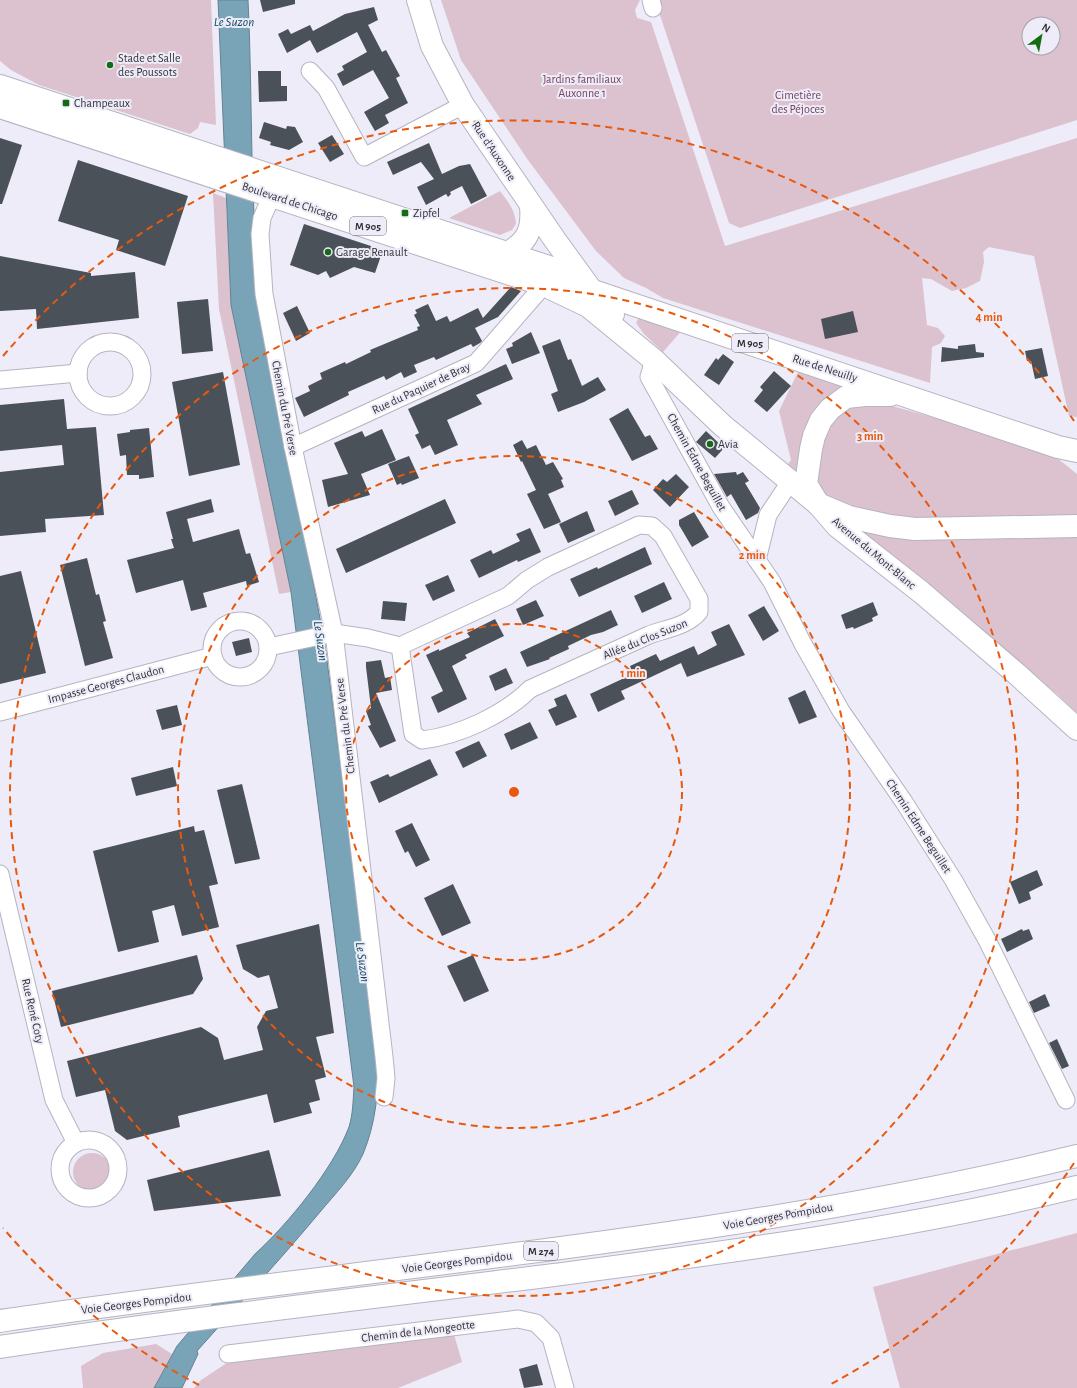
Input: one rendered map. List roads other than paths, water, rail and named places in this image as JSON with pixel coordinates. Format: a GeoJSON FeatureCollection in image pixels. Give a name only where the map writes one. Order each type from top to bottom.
{"type":"FeatureCollection","features":[{"type":"Feature","properties":{"kind":"main road","name":"Rue d'Auxonne"},"geometry":{"type":"LineString","coordinates":[[418,0],[432,46],[463,105],[531,206],[592,291]]}},
{"type":"Feature","properties":{"kind":"main road","name":"Boulevard de Chicago"},"geometry":{"type":"LineString","coordinates":[[0,80],[6,90],[265,186],[478,263],[544,285],[588,306],[654,360]]}},
{"type":"Feature","properties":{"kind":"main road","name":"Boulevard de Chicago"},"geometry":{"type":"LineString","coordinates":[[0,107],[215,167]]}},
{"type":"Feature","properties":{"kind":"main road","name":"Boulevard de Chicago"},"geometry":{"type":"LineString","coordinates":[[265,186],[507,253],[561,271],[592,291]]}},
{"type":"Feature","properties":{"kind":"main road"},"geometry":{"type":"LineString","coordinates":[[507,253],[516,248],[530,231],[532,225],[531,206]]}},
{"type":"Feature","properties":{"kind":"main road"},"geometry":{"type":"LineString","coordinates":[[478,263],[502,262],[592,291],[654,360]]}},
{"type":"Feature","properties":{"kind":"main road","name":"Rue de Neuilly"},"geometry":{"type":"LineString","coordinates":[[592,291],[1068,449],[1077,464]]}},
{"type":"Feature","properties":{"kind":"main road","name":"Avenue du Mont-Blanc"},"geometry":{"type":"LineString","coordinates":[[654,360],[722,425],[818,504],[837,526],[921,592],[1019,676],[1077,729]]}},
{"type":"Feature","properties":{"kind":"main road"},"geometry":{"type":"LineString","coordinates":[[908,395],[865,395],[846,397],[830,409],[821,420],[814,436],[808,463],[806,484],[818,504],[849,517],[890,526],[915,529],[1077,526]]}},
{"type":"Feature","properties":{"kind":"main road","name":"Voie Georges Pompidou"},"geometry":{"type":"LineString","coordinates":[[0,1321],[651,1237],[890,1197],[1077,1156]]}},
{"type":"Feature","properties":{"kind":"main road","name":"Voie Georges Pompidou"},"geometry":{"type":"LineString","coordinates":[[0,1347],[118,1329],[757,1248],[953,1214],[1077,1187]]}},
{"type":"Feature","properties":{"kind":"street"},"geometry":{"type":"LineString","coordinates":[[310,71],[326,88],[364,157],[463,105]]}},
{"type":"Feature","properties":{"kind":"street","name":"Chemin du Pré Verse"},"geometry":{"type":"LineString","coordinates":[[265,186],[260,234],[264,294],[293,447],[334,633],[384,1057],[386,1078],[384,1098]]}},
{"type":"Feature","properties":{"kind":"street","name":"Rue du Paquier de Bray"},"geometry":{"type":"LineString","coordinates":[[293,447],[476,363],[544,285]]}},
{"type":"Feature","properties":{"kind":"street","name":"Chemin Edme Beguillet"},"geometry":{"type":"LineString","coordinates":[[654,360],[649,377],[721,507],[772,582],[803,644],[841,711],[904,802],[954,881],[987,940],[1066,1100]]}},
{"type":"Feature","properties":{"kind":"street"},"geometry":{"type":"LineString","coordinates":[[0,380],[78,373]]}},
{"type":"Feature","properties":{"kind":"street"},"geometry":{"type":"LineString","coordinates":[[757,560],[768,514],[790,482]]}},
{"type":"Feature","properties":{"kind":"street","name":"Allée du Clos Suzon"},"geometry":{"type":"LineString","coordinates":[[639,525],[652,526],[663,536],[700,599],[699,612],[692,620],[680,626],[667,628],[649,635],[530,689],[517,702],[503,711],[442,738],[422,740],[413,734],[400,646],[508,596],[548,567],[639,525]]}},
{"type":"Feature","properties":{"kind":"street"},"geometry":{"type":"LineString","coordinates":[[236,621],[245,621],[254,624],[261,630],[269,647],[268,656],[261,668],[250,676],[240,678],[223,672],[216,664],[212,646],[217,634],[227,624],[236,621]]}},
{"type":"Feature","properties":{"kind":"street"},"geometry":{"type":"LineString","coordinates":[[269,647],[334,633],[368,638],[400,646]]}},
{"type":"Feature","properties":{"kind":"street","name":"Impasse Georges Claudon"},"geometry":{"type":"LineString","coordinates":[[0,712],[213,656]]}},
{"type":"Feature","properties":{"kind":"street","name":"Rue René Coty"},"geometry":{"type":"LineString","coordinates":[[0,874],[54,1100],[76,1143]]}},
{"type":"Feature","properties":{"kind":"street","name":"Chemin de la Mongeotte"},"geometry":{"type":"LineString","coordinates":[[228,1354],[518,1319],[536,1323],[551,1338],[564,1388]]}},
{"type":"Feature","properties":{"kind":"water","name":"Le Suzon"},"geometry":{"type":"Polygon","coordinates":[[[218,0],[248,0],[253,195],[262,311],[325,645],[378,1056],[378,1081],[376,1106],[371,1130],[363,1154],[349,1177],[338,1192],[290,1247],[197,1351],[198,1354],[182,1388],[154,1388],[177,1346],[255,1254],[295,1212],[321,1178],[342,1143],[349,1127],[354,1087],[291,592],[231,305],[218,0]]]}},
{"type":"Feature","properties":{"kind":"place","name":"Stade et Salle des Poussots"},"geometry":{"type":"Point","coordinates":[110,65]}},
{"type":"Feature","properties":{"kind":"place","name":"Champeaux"},"geometry":{"type":"Point","coordinates":[66,103]}},
{"type":"Feature","properties":{"kind":"place","name":"Zipfel"},"geometry":{"type":"Point","coordinates":[405,213]}},
{"type":"Feature","properties":{"kind":"place","name":"Garage Renault"},"geometry":{"type":"Point","coordinates":[328,252]}},
{"type":"Feature","properties":{"kind":"place","name":"Avia"},"geometry":{"type":"Point","coordinates":[710,444]}},
{"type":"Feature","properties":{"kind":"park label","name":"Jardins familiaux Auxonne 1"},"geometry":{"type":"Point","coordinates":[582,86]}},
{"type":"Feature","properties":{"kind":"park label","name":"Cimetière des Péjoces"},"geometry":{"type":"Point","coordinates":[798,102]}}]}
